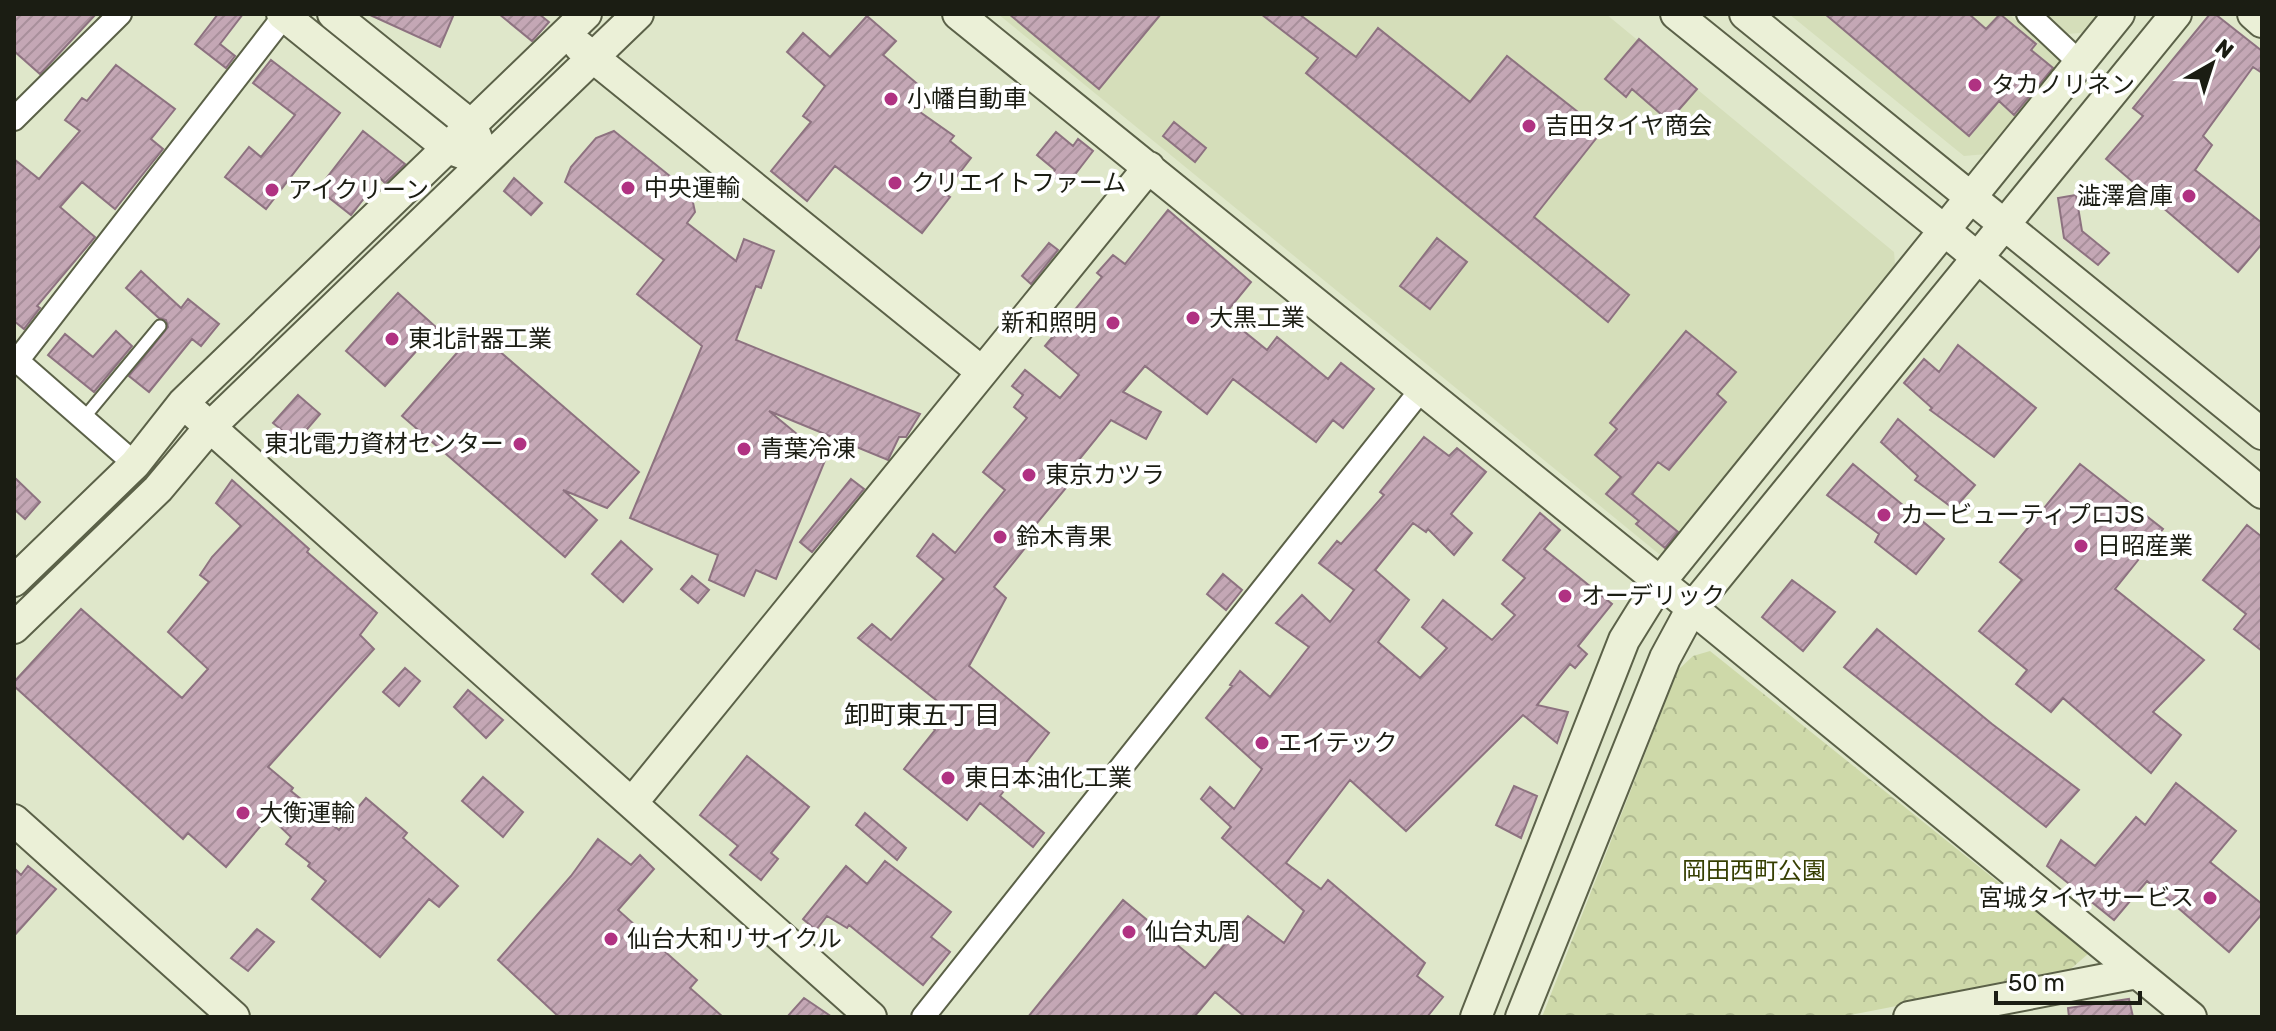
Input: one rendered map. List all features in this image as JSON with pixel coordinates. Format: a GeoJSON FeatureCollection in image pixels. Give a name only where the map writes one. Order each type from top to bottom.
{"type":"FeatureCollection","features":[{"type":"Feature","properties":{"kind":"street"},"geometry":{"type":"LineString","coordinates":[[14,119],[120,14]]}},
{"type":"Feature","properties":{"kind":"street"},"geometry":{"type":"LineString","coordinates":[[333,14],[472,126],[485,161]]}},
{"type":"Feature","properties":{"kind":"street"},"geometry":{"type":"LineString","coordinates":[[14,628],[158,489],[210,427],[638,14]]}},
{"type":"Feature","properties":{"kind":"street"},"geometry":{"type":"LineString","coordinates":[[958,14],[2191,1017]]}},
{"type":"Feature","properties":{"kind":"street"},"geometry":{"type":"LineString","coordinates":[[1676,14],[2262,493]]}},
{"type":"Feature","properties":{"kind":"street"},"geometry":{"type":"LineString","coordinates":[[1745,14],[2262,434]]}},
{"type":"Feature","properties":{"kind":"street"},"geometry":{"type":"LineString","coordinates":[[2028,14],[2079,62]]}},
{"type":"Feature","properties":{"kind":"street"},"geometry":{"type":"LineString","coordinates":[[1476,1017],[1624,640],[1660,582],[2119,14]]}},
{"type":"Feature","properties":{"kind":"street"},"geometry":{"type":"LineString","coordinates":[[1521,1017],[1665,658],[1692,608],[2176,14]]}},
{"type":"Feature","properties":{"kind":"street"},"geometry":{"type":"LineString","coordinates":[[2253,14],[2262,22]]}},
{"type":"Feature","properties":{"kind":"street"},"geometry":{"type":"LineString","coordinates":[[135,464],[16,360],[283,15],[448,148],[485,161]]}},
{"type":"Feature","properties":{"kind":"street"},"geometry":{"type":"LineString","coordinates":[[14,581],[135,464],[183,403],[575,24],[593,57],[982,372]]}},
{"type":"Feature","properties":{"kind":"street"},"geometry":{"type":"LineString","coordinates":[[632,803],[1149,167]]}},
{"type":"Feature","properties":{"kind":"street"},"geometry":{"type":"LineString","coordinates":[[923,1017],[1421,390]]}},
{"type":"Feature","properties":{"kind":"street"},"geometry":{"type":"LineString","coordinates":[[183,403],[871,1017]]}},
{"type":"Feature","properties":{"kind":"street"},"geometry":{"type":"LineString","coordinates":[[14,820],[234,1017]]}},
{"type":"Feature","properties":{"kind":"street"},"geometry":{"type":"LineString","coordinates":[[1909,1017],[2137,973]]}},
{"type":"Feature","properties":{"kind":"lane"},"geometry":{"type":"LineString","coordinates":[[83,419],[160,326]]}},
{"type":"Feature","properties":{"kind":"shaded area"},"geometry":{"type":"Polygon","coordinates":[[[998,14],[1606,14],[1894,252],[1896,275],[1672,553],[1659,554],[998,14]]]}},
{"type":"Feature","properties":{"kind":"shaded area","name":"タカノリネン"},"geometry":{"type":"Polygon","coordinates":[[[1789,14],[2009,14],[2061,62],[1998,153],[1964,156],[1789,14]]]}},
{"type":"Feature","properties":{"kind":"shaded area"},"geometry":{"type":"Polygon","coordinates":[[[2045,14],[2108,14],[2093,32],[2067,34],[2045,14]]]}},
{"type":"Feature","properties":{"kind":"green space","name":"岡田西町公園"},"geometry":{"type":"Polygon","coordinates":[[[1710,651],[2088,954],[2066,973],[1840,1017],[1542,1017],[1678,670],[1693,656],[1710,651]]]}},
{"type":"Feature","properties":{"kind":"building"},"geometry":{"type":"Polygon","coordinates":[[[14,14],[96,14],[40,74],[14,51],[14,14]]]}},
{"type":"Feature","properties":{"kind":"building"},"geometry":{"type":"Polygon","coordinates":[[[218,14],[243,14],[220,44],[235,56],[226,68],[195,44],[218,14]]]}},
{"type":"Feature","properties":{"kind":"building"},"geometry":{"type":"Polygon","coordinates":[[[368,14],[454,14],[440,47],[368,14]]]}},
{"type":"Feature","properties":{"kind":"building"},"geometry":{"type":"Polygon","coordinates":[[[499,14],[539,14],[549,22],[532,41],[499,14]]]}},
{"type":"Feature","properties":{"kind":"building"},"geometry":{"type":"Polygon","coordinates":[[[1009,14],[1161,14],[1099,89],[1009,14]]]}},
{"type":"Feature","properties":{"kind":"building"},"geometry":{"type":"Polygon","coordinates":[[[1261,14],[1299,14],[1356,57],[1378,28],[1470,102],[1507,56],[1602,131],[1534,217],[1629,295],[1608,322],[1306,73],[1318,58],[1261,14]]]}},
{"type":"Feature","properties":{"kind":"building","name":"タカノリネン"},"geometry":{"type":"Polygon","coordinates":[[[1825,14],[1969,14],[1986,29],[2000,14],[2036,44],[2031,50],[2053,68],[2014,115],[1999,101],[1969,136],[1825,14]]]}},
{"type":"Feature","properties":{"kind":"building"},"geometry":{"type":"Polygon","coordinates":[[[2210,14],[2215,14],[2262,51],[2262,73],[2253,67],[2203,136],[2212,145],[2195,170],[2262,223],[2262,244],[2238,272],[2106,159],[2143,116],[2133,108],[2210,14]]]}},
{"type":"Feature","properties":{"kind":"building"},"geometry":{"type":"Polygon","coordinates":[[[867,16],[896,41],[883,55],[933,97],[920,112],[954,136],[950,141],[971,158],[944,193],[950,197],[922,233],[835,166],[807,201],[771,171],[811,122],[803,116],[825,86],[787,52],[803,33],[830,57],[867,16]]]}},
{"type":"Feature","properties":{"kind":"building"},"geometry":{"type":"Polygon","coordinates":[[[1639,39],[1697,89],[1669,121],[1632,89],[1626,97],[1605,79],[1639,39]]]}},
{"type":"Feature","properties":{"kind":"building"},"geometry":{"type":"Polygon","coordinates":[[[271,60],[340,113],[266,209],[225,177],[249,147],[261,157],[295,115],[253,83],[271,60]]]}},
{"type":"Feature","properties":{"kind":"building"},"geometry":{"type":"Polygon","coordinates":[[[116,65],[175,109],[151,139],[163,149],[115,209],[82,182],[60,207],[95,237],[37,306],[40,308],[24,329],[14,321],[14,159],[39,179],[80,131],[65,120],[82,98],[87,101],[116,65]]]}},
{"type":"Feature","properties":{"kind":"building"},"geometry":{"type":"Polygon","coordinates":[[[1174,122],[1206,148],[1195,162],[1163,136],[1174,122]]]}},
{"type":"Feature","properties":{"kind":"building"},"geometry":{"type":"Polygon","coordinates":[[[363,131],[405,164],[385,183],[380,178],[351,215],[318,189],[363,131]]]}},
{"type":"Feature","properties":{"kind":"building","name":"青葉冷凍"},"geometry":{"type":"Polygon","coordinates":[[[614,131],[691,193],[695,212],[687,223],[736,261],[744,239],[774,251],[761,288],[756,286],[736,340],[920,414],[906,437],[899,437],[888,460],[769,411],[826,458],[776,579],[756,570],[744,596],[709,580],[718,555],[630,518],[702,346],[637,294],[664,260],[565,182],[571,167],[596,138],[614,131]]]}},
{"type":"Feature","properties":{"kind":"building"},"geometry":{"type":"Polygon","coordinates":[[[1056,132],[1073,146],[1078,139],[1093,151],[1066,186],[1051,175],[1055,170],[1037,155],[1056,132]]]}},
{"type":"Feature","properties":{"kind":"building"},"geometry":{"type":"Polygon","coordinates":[[[514,178],[542,203],[531,215],[504,191],[514,178]]]}},
{"type":"Feature","properties":{"kind":"building"},"geometry":{"type":"Polygon","coordinates":[[[2076,195],[2082,231],[2109,253],[2098,265],[2064,238],[2058,198],[2076,195]]]}},
{"type":"Feature","properties":{"kind":"building"},"geometry":{"type":"Polygon","coordinates":[[[1168,210],[1251,282],[1224,315],[1267,350],[1277,337],[1328,379],[1341,363],[1374,389],[1343,428],[1333,420],[1316,442],[1233,379],[1207,414],[1145,366],[1123,392],[1161,412],[1146,439],[1111,420],[1069,472],[1075,477],[1032,529],[1037,533],[994,587],[1006,598],[969,666],[1049,733],[1000,796],[1044,833],[1033,847],[980,803],[967,820],[904,769],[935,730],[931,726],[946,708],[858,638],[872,624],[891,640],[944,579],[917,556],[933,534],[955,553],[1005,490],[983,472],[1027,418],[1014,407],[1023,395],[1012,386],[1025,370],[1060,398],[1079,375],[1045,346],[1102,277],[1097,273],[1113,255],[1125,264],[1168,210]]]}},
{"type":"Feature","properties":{"kind":"building"},"geometry":{"type":"Polygon","coordinates":[[[1437,238],[1467,262],[1430,309],[1400,286],[1437,238]]]}},
{"type":"Feature","properties":{"kind":"building"},"geometry":{"type":"Polygon","coordinates":[[[1049,243],[1058,250],[1031,284],[1022,276],[1049,243]]]}},
{"type":"Feature","properties":{"kind":"building"},"geometry":{"type":"Polygon","coordinates":[[[141,271],[181,308],[188,299],[219,324],[201,346],[192,339],[149,392],[129,376],[168,327],[166,320],[159,318],[126,288],[141,271]]]}},
{"type":"Feature","properties":{"kind":"building","name":"東北計器工業"},"geometry":{"type":"Polygon","coordinates":[[[398,293],[437,328],[385,386],[346,351],[398,293]]]}},
{"type":"Feature","properties":{"kind":"building"},"geometry":{"type":"Polygon","coordinates":[[[116,331],[132,346],[94,392],[48,355],[65,334],[93,357],[116,331]]]}},
{"type":"Feature","properties":{"kind":"building","name":"東北電力資材センター"},"geometry":{"type":"Polygon","coordinates":[[[476,331],[639,472],[607,508],[563,490],[597,520],[565,557],[402,416],[476,331]]]}},
{"type":"Feature","properties":{"kind":"building"},"geometry":{"type":"Polygon","coordinates":[[[1686,331],[1736,372],[1717,394],[1726,402],[1669,470],[1658,462],[1632,494],[1678,532],[1665,548],[1606,494],[1621,477],[1595,455],[1617,429],[1610,423],[1686,331]]]}},
{"type":"Feature","properties":{"kind":"building"},"geometry":{"type":"Polygon","coordinates":[[[1958,345],[2036,408],[1994,457],[1930,410],[1932,408],[1904,383],[1924,359],[1939,372],[1958,345]]]}},
{"type":"Feature","properties":{"kind":"building"},"geometry":{"type":"Polygon","coordinates":[[[298,395],[320,414],[296,442],[273,423],[298,395]]]}},
{"type":"Feature","properties":{"kind":"building"},"geometry":{"type":"Polygon","coordinates":[[[1898,419],[1975,485],[1954,509],[1915,480],[1918,476],[1881,442],[1898,419]]]}},
{"type":"Feature","properties":{"kind":"building"},"geometry":{"type":"Polygon","coordinates":[[[1424,437],[1449,456],[1457,448],[1486,472],[1451,514],[1472,533],[1454,555],[1428,529],[1426,532],[1413,523],[1375,570],[1409,600],[1378,642],[1420,678],[1447,648],[1422,627],[1443,600],[1492,640],[1515,615],[1502,604],[1525,578],[1503,560],[1540,513],[1560,530],[1544,549],[1612,604],[1578,646],[1587,654],[1575,668],[1570,664],[1537,705],[1568,712],[1557,743],[1523,715],[1406,831],[1350,780],[1286,863],[1321,889],[1328,880],[1425,963],[1417,976],[1443,997],[1427,1017],[1245,1017],[1215,992],[1194,1017],[1028,1017],[1123,900],[1205,968],[1248,916],[1284,943],[1304,911],[1222,838],[1231,827],[1201,799],[1210,787],[1234,809],[1262,769],[1206,718],[1240,671],[1270,697],[1309,647],[1276,623],[1302,595],[1330,622],[1354,590],[1319,563],[1337,541],[1341,544],[1384,495],[1380,492],[1424,437]]]}},
{"type":"Feature","properties":{"kind":"building","name":"カービューティプロJS"},"geometry":{"type":"Polygon","coordinates":[[[1853,464],[1944,539],[1916,574],[1875,542],[1879,534],[1827,495],[1853,464]]]}},
{"type":"Feature","properties":{"kind":"building"},"geometry":{"type":"Polygon","coordinates":[[[2080,464],[2163,529],[2115,589],[2204,660],[2153,712],[2181,735],[2151,773],[2063,698],[2051,712],[2016,684],[2027,670],[1979,631],[2022,580],[2000,562],[2080,464]]]}},
{"type":"Feature","properties":{"kind":"building"},"geometry":{"type":"Polygon","coordinates":[[[14,477],[40,502],[25,519],[14,509],[14,477]]]}},
{"type":"Feature","properties":{"kind":"building"},"geometry":{"type":"Polygon","coordinates":[[[851,479],[864,489],[812,552],[800,542],[851,479]]]}},
{"type":"Feature","properties":{"kind":"building"},"geometry":{"type":"Polygon","coordinates":[[[232,480],[377,613],[360,635],[374,649],[268,767],[293,788],[291,791],[339,830],[366,798],[407,833],[403,838],[458,886],[439,907],[429,899],[380,957],[312,899],[326,881],[286,844],[291,837],[269,816],[226,867],[188,833],[183,839],[14,686],[14,682],[81,609],[182,698],[208,669],[168,632],[209,582],[200,575],[212,557],[241,526],[216,503],[232,480]]]}},
{"type":"Feature","properties":{"kind":"building"},"geometry":{"type":"Polygon","coordinates":[[[2247,525],[2262,537],[2262,651],[2234,629],[2246,614],[2203,580],[2247,525]]]}},
{"type":"Feature","properties":{"kind":"building"},"geometry":{"type":"Polygon","coordinates":[[[621,541],[652,569],[623,602],[592,574],[621,541]]]}},
{"type":"Feature","properties":{"kind":"building"},"geometry":{"type":"Polygon","coordinates":[[[1223,574],[1242,590],[1226,610],[1207,594],[1223,574]]]}},
{"type":"Feature","properties":{"kind":"building"},"geometry":{"type":"Polygon","coordinates":[[[692,576],[709,590],[698,603],[681,589],[692,576]]]}},
{"type":"Feature","properties":{"kind":"building"},"geometry":{"type":"Polygon","coordinates":[[[1792,580],[1835,612],[1803,651],[1762,617],[1792,580]]]}},
{"type":"Feature","properties":{"kind":"building"},"geometry":{"type":"Polygon","coordinates":[[[1877,629],[1992,724],[2079,790],[2046,827],[1844,667],[1877,629]]]}},
{"type":"Feature","properties":{"kind":"building"},"geometry":{"type":"Polygon","coordinates":[[[405,668],[420,681],[399,706],[383,692],[405,668]]]}},
{"type":"Feature","properties":{"kind":"building"},"geometry":{"type":"Polygon","coordinates":[[[468,690],[503,720],[486,738],[454,707],[468,690]]]}},
{"type":"Feature","properties":{"kind":"building"},"geometry":{"type":"Polygon","coordinates":[[[747,756],[809,807],[771,853],[778,859],[761,880],[730,855],[738,846],[700,815],[747,756]]]}},
{"type":"Feature","properties":{"kind":"building"},"geometry":{"type":"Polygon","coordinates":[[[483,777],[523,812],[503,837],[462,801],[483,777]]]}},
{"type":"Feature","properties":{"kind":"building"},"geometry":{"type":"Polygon","coordinates":[[[2176,783],[2236,831],[2210,862],[2262,904],[2262,914],[2229,952],[2147,881],[2114,920],[2047,866],[2061,840],[2095,866],[2136,817],[2145,825],[2176,783]]]}},
{"type":"Feature","properties":{"kind":"building"},"geometry":{"type":"Polygon","coordinates":[[[1514,786],[1537,796],[1521,838],[1496,825],[1514,786]]]}},
{"type":"Feature","properties":{"kind":"building"},"geometry":{"type":"Polygon","coordinates":[[[865,813],[906,848],[897,860],[856,825],[865,813]]]}},
{"type":"Feature","properties":{"kind":"building"},"geometry":{"type":"Polygon","coordinates":[[[598,839],[631,865],[640,855],[654,869],[618,910],[697,980],[690,988],[723,1017],[559,1017],[498,960],[571,876],[598,839]]]}},
{"type":"Feature","properties":{"kind":"building"},"geometry":{"type":"Polygon","coordinates":[[[885,861],[951,912],[931,937],[950,952],[923,985],[849,925],[847,928],[827,916],[816,930],[803,919],[846,866],[867,884],[885,861]]]}},
{"type":"Feature","properties":{"kind":"building"},"geometry":{"type":"Polygon","coordinates":[[[28,866],[56,889],[14,936],[14,868],[21,875],[28,866]]]}},
{"type":"Feature","properties":{"kind":"building"},"geometry":{"type":"Polygon","coordinates":[[[257,929],[274,942],[248,971],[231,958],[257,929]]]}},
{"type":"Feature","properties":{"kind":"building"},"geometry":{"type":"Polygon","coordinates":[[[804,998],[832,1017],[787,1017],[804,998]]]}},
{"type":"Feature","properties":{"kind":"building"},"geometry":{"type":"Polygon","coordinates":[[[2129,999],[2133,1017],[2069,1017],[2068,1008],[2129,999]]]}},
{"type":"Feature","properties":{"kind":"place","name":"タカノリネン"},"geometry":{"type":"Point","coordinates":[1975,85]}},
{"type":"Feature","properties":{"kind":"place","name":"小幡自動車"},"geometry":{"type":"Point","coordinates":[891,99]}},
{"type":"Feature","properties":{"kind":"place","name":"吉田タイヤ商会"},"geometry":{"type":"Point","coordinates":[1529,126]}},
{"type":"Feature","properties":{"kind":"place","name":"クリエイトファーム"},"geometry":{"type":"Point","coordinates":[895,183]}},
{"type":"Feature","properties":{"kind":"place","name":"中央運輸"},"geometry":{"type":"Point","coordinates":[628,188]}},
{"type":"Feature","properties":{"kind":"place","name":"アイクリーン"},"geometry":{"type":"Point","coordinates":[272,190]}},
{"type":"Feature","properties":{"kind":"place","name":"澁澤倉庫"},"geometry":{"type":"Point","coordinates":[2189,196]}},
{"type":"Feature","properties":{"kind":"place","name":"大黒工業"},"geometry":{"type":"Point","coordinates":[1193,318]}},
{"type":"Feature","properties":{"kind":"place","name":"新和照明"},"geometry":{"type":"Point","coordinates":[1113,323]}},
{"type":"Feature","properties":{"kind":"place","name":"東北計器工業"},"geometry":{"type":"Point","coordinates":[392,339]}},
{"type":"Feature","properties":{"kind":"place","name":"東北電力資材センター"},"geometry":{"type":"Point","coordinates":[520,444]}},
{"type":"Feature","properties":{"kind":"place","name":"青葉冷凍"},"geometry":{"type":"Point","coordinates":[744,449]}},
{"type":"Feature","properties":{"kind":"place","name":"東京カツラ"},"geometry":{"type":"Point","coordinates":[1029,475]}},
{"type":"Feature","properties":{"kind":"place","name":"カービューティプロJS"},"geometry":{"type":"Point","coordinates":[1884,515]}},
{"type":"Feature","properties":{"kind":"place","name":"鈴木青果"},"geometry":{"type":"Point","coordinates":[1000,537]}},
{"type":"Feature","properties":{"kind":"place","name":"日昭産業"},"geometry":{"type":"Point","coordinates":[2081,546]}},
{"type":"Feature","properties":{"kind":"place","name":"オーデリック"},"geometry":{"type":"Point","coordinates":[1565,596]}},
{"type":"Feature","properties":{"kind":"place","name":"エイテック"},"geometry":{"type":"Point","coordinates":[1262,743]}},
{"type":"Feature","properties":{"kind":"place","name":"東日本油化工業"},"geometry":{"type":"Point","coordinates":[948,778]}},
{"type":"Feature","properties":{"kind":"place","name":"大衡運輸"},"geometry":{"type":"Point","coordinates":[243,813]}},
{"type":"Feature","properties":{"kind":"place","name":"宮城タイヤサービス"},"geometry":{"type":"Point","coordinates":[2210,898]}},
{"type":"Feature","properties":{"kind":"place","name":"仙台丸周"},"geometry":{"type":"Point","coordinates":[1129,932]}},
{"type":"Feature","properties":{"kind":"place","name":"仙台大和リサイクル"},"geometry":{"type":"Point","coordinates":[611,939]}},
{"type":"Feature","properties":{"kind":"district","name":"卸町東五丁目"},"geometry":{"type":"Point","coordinates":[922,715]}}]}
